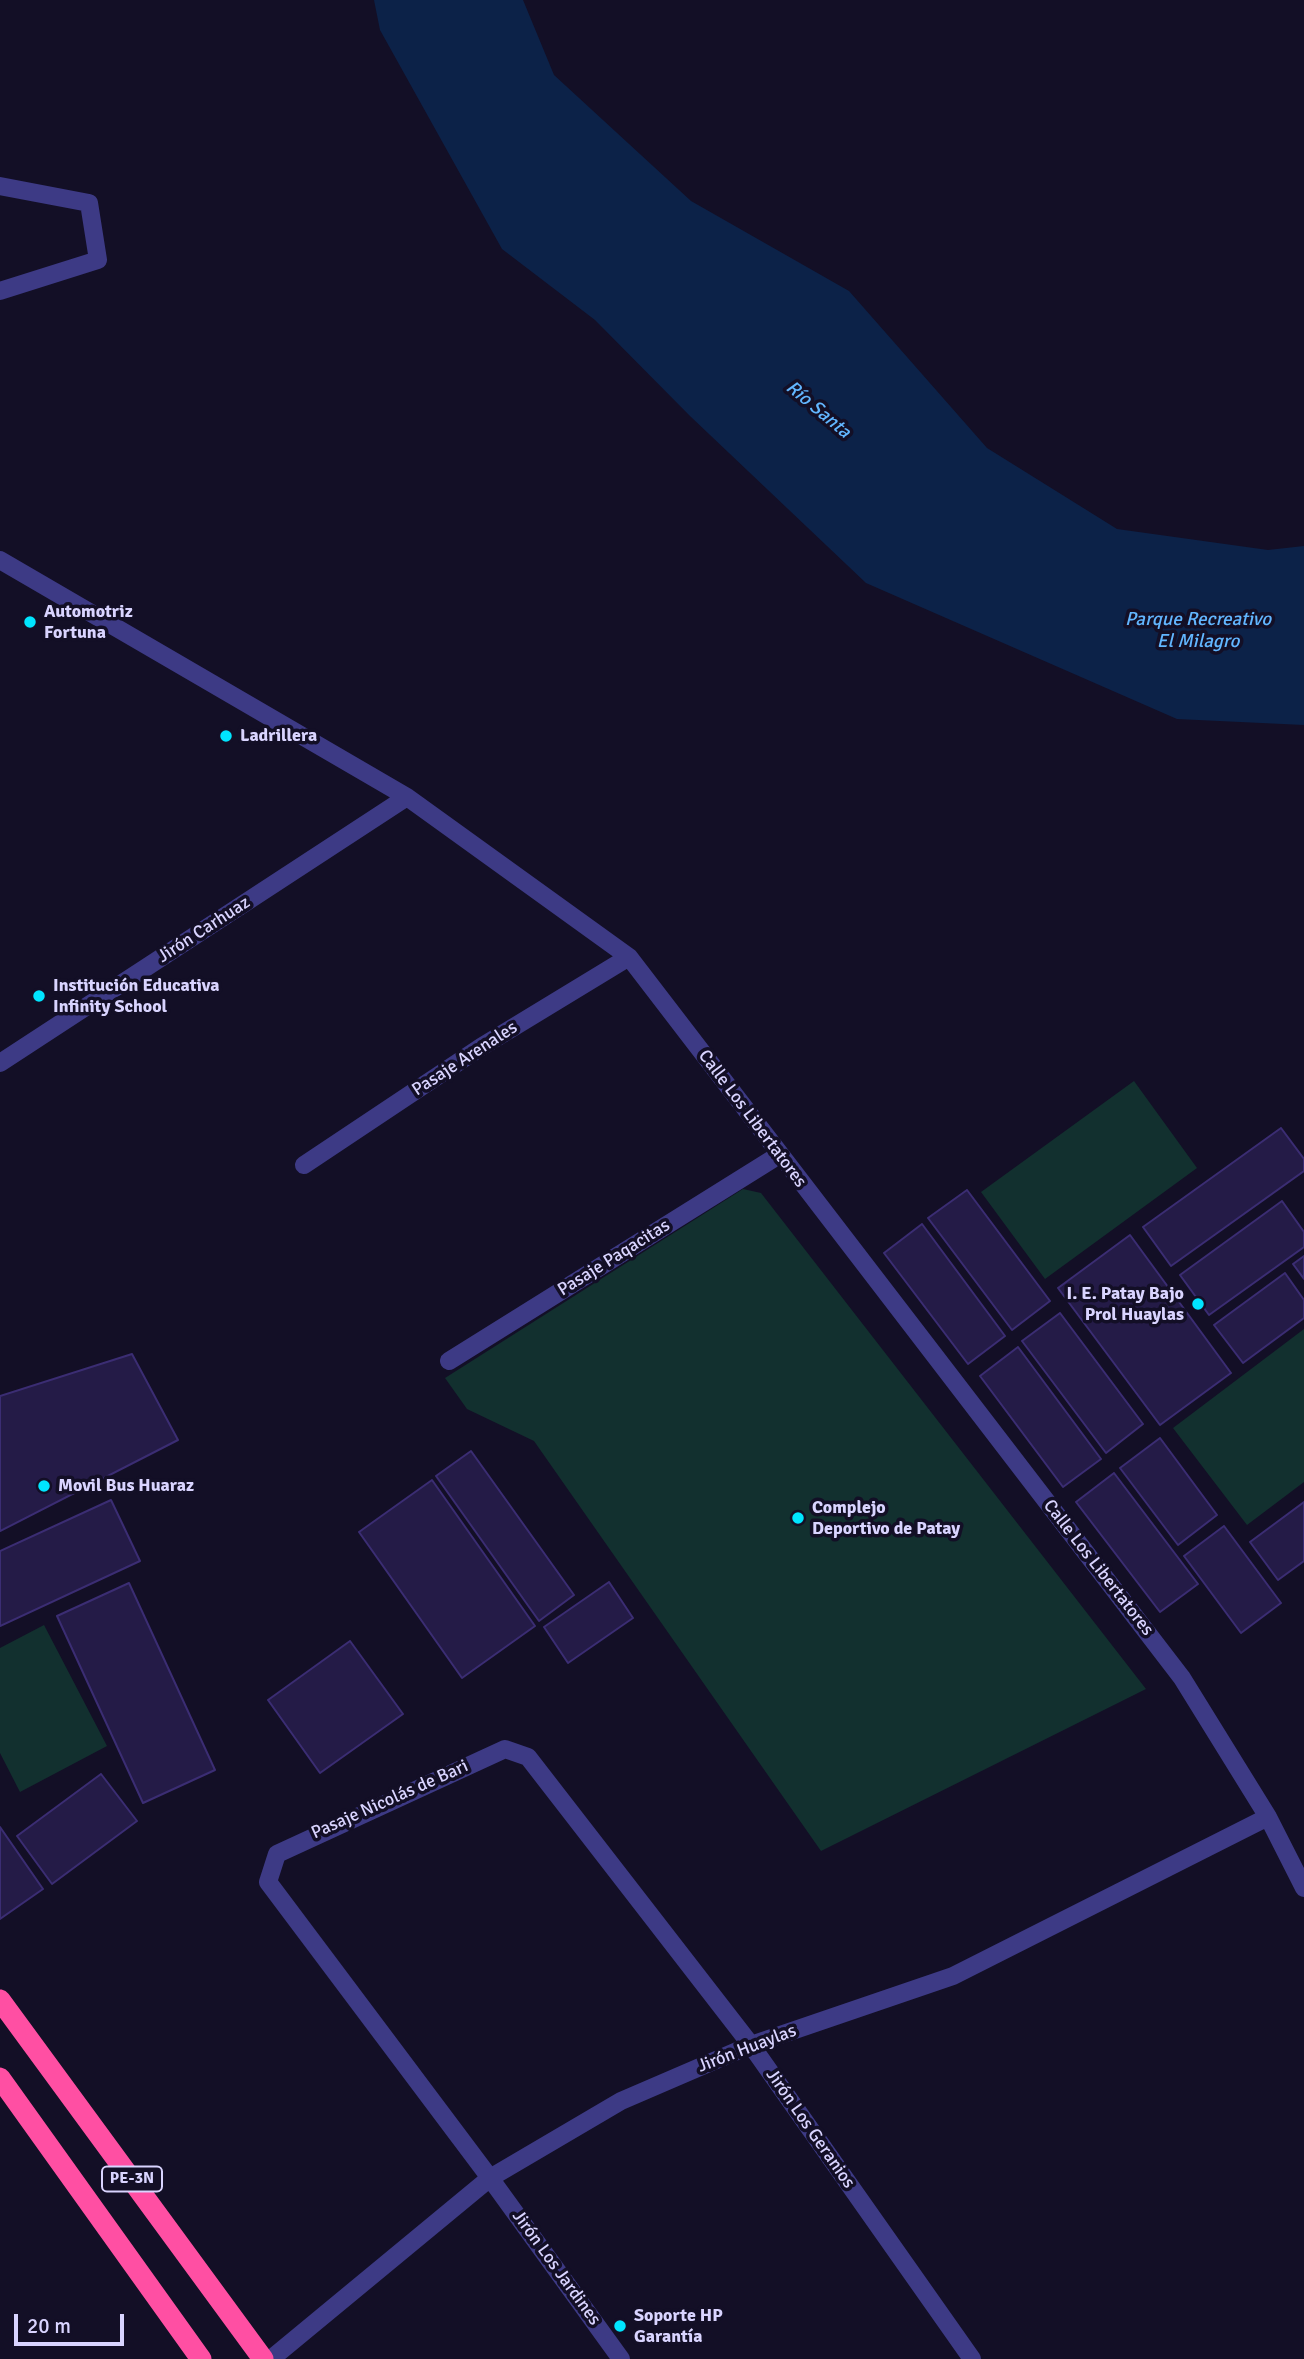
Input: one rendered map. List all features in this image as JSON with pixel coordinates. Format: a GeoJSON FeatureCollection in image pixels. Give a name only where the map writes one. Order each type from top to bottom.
{"type":"FeatureCollection","features":[{"type":"Feature","properties":{"kind":"highway","name":"PE-3N"},"geometry":{"type":"LineString","coordinates":[[0,2000],[263,2359]]}},
{"type":"Feature","properties":{"kind":"highway","name":"PE-3N"},"geometry":{"type":"LineString","coordinates":[[0,2078],[201,2359]]}},
{"type":"Feature","properties":{"kind":"street"},"geometry":{"type":"LineString","coordinates":[[0,187],[89,203],[98,260],[0,291]]}},
{"type":"Feature","properties":{"kind":"street","name":"Calle Los Libertatores"},"geometry":{"type":"LineString","coordinates":[[0,560],[407,797],[629,957],[1182,1678],[1268,1817],[1304,1888]]}},
{"type":"Feature","properties":{"kind":"street","name":"Jirón Carhuaz"},"geometry":{"type":"LineString","coordinates":[[0,1063],[407,797]]}},
{"type":"Feature","properties":{"kind":"street","name":"Pasaje Arenales"},"geometry":{"type":"LineString","coordinates":[[304,1166],[481,1047],[629,957]]}},
{"type":"Feature","properties":{"kind":"street","name":"Pasaje Paqacitas"},"geometry":{"type":"LineString","coordinates":[[449,1361],[779,1155]]}},
{"type":"Feature","properties":{"kind":"street","name":"Pasaje Nicolás de Bari"},"geometry":{"type":"LineString","coordinates":[[277,1854],[505,1749]]}},
{"type":"Feature","properties":{"kind":"street","name":"Jirón Los Geranios"},"geometry":{"type":"LineString","coordinates":[[505,1749],[528,1757],[751,2045],[972,2359]]}},
{"type":"Feature","properties":{"kind":"street","name":"Jirón Huaylas"},"geometry":{"type":"LineString","coordinates":[[271,2359],[490,2178],[621,2101],[751,2045],[953,1976],[1268,1817]]}},
{"type":"Feature","properties":{"kind":"street","name":"Jirón Los Jardines"},"geometry":{"type":"LineString","coordinates":[[277,1854],[268,1882],[490,2178],[621,2359]]}},
{"type":"Feature","properties":{"kind":"green space"},"geometry":{"type":"Polygon","coordinates":[[[1134,1081],[1197,1168],[1045,1279],[981,1192],[1134,1081]]]}},
{"type":"Feature","properties":{"kind":"green space"},"geometry":{"type":"Polygon","coordinates":[[[743,1189],[761,1193],[1146,1689],[821,1851],[534,1441],[467,1409],[445,1378],[743,1189]]]}},
{"type":"Feature","properties":{"kind":"green space"},"geometry":{"type":"Polygon","coordinates":[[[1304,1329],[1304,1482],[1247,1525],[1173,1428],[1304,1329]]]}},
{"type":"Feature","properties":{"kind":"green space"},"geometry":{"type":"Polygon","coordinates":[[[44,1625],[107,1746],[20,1792],[0,1753],[0,1648],[44,1625]]]}},
{"type":"Feature","properties":{"kind":"water"},"geometry":{"type":"Polygon","coordinates":[[[374,0],[523,0],[554,75],[691,201],[849,291],[987,448],[1117,529],[1268,550],[1304,546],[1304,725],[1177,719],[866,583],[690,416],[595,320],[502,249],[380,30],[374,0]]]}},
{"type":"Feature","properties":{"kind":"building"},"geometry":{"type":"Polygon","coordinates":[[[1281,1128],[1304,1159],[1304,1171],[1171,1266],[1143,1227],[1281,1128]]]}},
{"type":"Feature","properties":{"kind":"building"},"geometry":{"type":"Polygon","coordinates":[[[967,1190],[1050,1301],[1012,1330],[928,1218],[967,1190]]]}},
{"type":"Feature","properties":{"kind":"building"},"geometry":{"type":"Polygon","coordinates":[[[1282,1201],[1304,1232],[1304,1247],[1209,1315],[1180,1275],[1282,1201]]]}},
{"type":"Feature","properties":{"kind":"building"},"geometry":{"type":"Polygon","coordinates":[[[922,1224],[1005,1336],[968,1364],[884,1253],[922,1224]]]}},
{"type":"Feature","properties":{"kind":"building"},"geometry":{"type":"Polygon","coordinates":[[[1130,1235],[1231,1373],[1160,1425],[1058,1288],[1130,1235]]]}},
{"type":"Feature","properties":{"kind":"building"},"geometry":{"type":"Polygon","coordinates":[[[1304,1256],[1304,1279],[1293,1264],[1304,1256]]]}},
{"type":"Feature","properties":{"kind":"building"},"geometry":{"type":"Polygon","coordinates":[[[1285,1273],[1304,1300],[1304,1318],[1243,1363],[1214,1325],[1285,1273]]]}},
{"type":"Feature","properties":{"kind":"building"},"geometry":{"type":"Polygon","coordinates":[[[1060,1313],[1143,1424],[1106,1453],[1022,1341],[1060,1313]]]}},
{"type":"Feature","properties":{"kind":"building"},"geometry":{"type":"Polygon","coordinates":[[[1018,1347],[1101,1459],[1063,1487],[980,1376],[1018,1347]]]}},
{"type":"Feature","properties":{"kind":"building","name":"Movil Bus Huaraz"},"geometry":{"type":"Polygon","coordinates":[[[132,1354],[178,1440],[0,1531],[0,1396],[132,1354]]]}},
{"type":"Feature","properties":{"kind":"building"},"geometry":{"type":"Polygon","coordinates":[[[1160,1438],[1217,1515],[1178,1545],[1120,1468],[1160,1438]]]}},
{"type":"Feature","properties":{"kind":"building"},"geometry":{"type":"Polygon","coordinates":[[[471,1451],[574,1595],[539,1621],[436,1476],[471,1451]]]}},
{"type":"Feature","properties":{"kind":"building"},"geometry":{"type":"Polygon","coordinates":[[[1114,1473],[1198,1584],[1160,1612],[1076,1502],[1114,1473]]]}},
{"type":"Feature","properties":{"kind":"building"},"geometry":{"type":"Polygon","coordinates":[[[432,1480],[535,1626],[462,1678],[359,1532],[432,1480]]]}},
{"type":"Feature","properties":{"kind":"building"},"geometry":{"type":"Polygon","coordinates":[[[111,1500],[140,1561],[0,1626],[0,1551],[111,1500]]]}},
{"type":"Feature","properties":{"kind":"building"},"geometry":{"type":"Polygon","coordinates":[[[1304,1502],[1304,1561],[1278,1580],[1250,1542],[1304,1502]]]}},
{"type":"Feature","properties":{"kind":"building"},"geometry":{"type":"Polygon","coordinates":[[[1224,1526],[1281,1603],[1241,1633],[1184,1556],[1224,1526]]]}},
{"type":"Feature","properties":{"kind":"building"},"geometry":{"type":"Polygon","coordinates":[[[609,1582],[633,1618],[568,1663],[544,1627],[609,1582]]]}},
{"type":"Feature","properties":{"kind":"building"},"geometry":{"type":"Polygon","coordinates":[[[129,1583],[215,1770],[143,1803],[57,1616],[129,1583]]]}},
{"type":"Feature","properties":{"kind":"building"},"geometry":{"type":"Polygon","coordinates":[[[350,1641],[403,1714],[320,1773],[268,1700],[350,1641]]]}},
{"type":"Feature","properties":{"kind":"building"},"geometry":{"type":"Polygon","coordinates":[[[101,1774],[137,1821],[52,1884],[17,1836],[101,1774]]]}},
{"type":"Feature","properties":{"kind":"building"},"geometry":{"type":"Polygon","coordinates":[[[0,1827],[43,1889],[0,1919],[0,1827]]]}},
{"type":"Feature","properties":{"kind":"place","name":"Automotriz Fortuna"},"geometry":{"type":"Point","coordinates":[30,622]}},
{"type":"Feature","properties":{"kind":"place","name":"Ladrillera"},"geometry":{"type":"Point","coordinates":[226,736]}},
{"type":"Feature","properties":{"kind":"place","name":"Institución Educativa Infinity School"},"geometry":{"type":"Point","coordinates":[39,996]}},
{"type":"Feature","properties":{"kind":"place","name":"I. E. Patay Bajo Prol Huaylas"},"geometry":{"type":"Point","coordinates":[1198,1304]}},
{"type":"Feature","properties":{"kind":"place","name":"Movil Bus Huaraz"},"geometry":{"type":"Point","coordinates":[44,1486]}},
{"type":"Feature","properties":{"kind":"place","name":"Complejo Deportivo de Patay"},"geometry":{"type":"Point","coordinates":[798,1518]}},
{"type":"Feature","properties":{"kind":"place","name":"Soporte HP Garantía"},"geometry":{"type":"Point","coordinates":[620,2326]}},
{"type":"Feature","properties":{"kind":"water label","name":"Río Santa"},"geometry":{"type":"Point","coordinates":[818,410]}},
{"type":"Feature","properties":{"kind":"water label","name":"Parque Recreativo El Milagro"},"geometry":{"type":"Point","coordinates":[1198,631]}}]}
